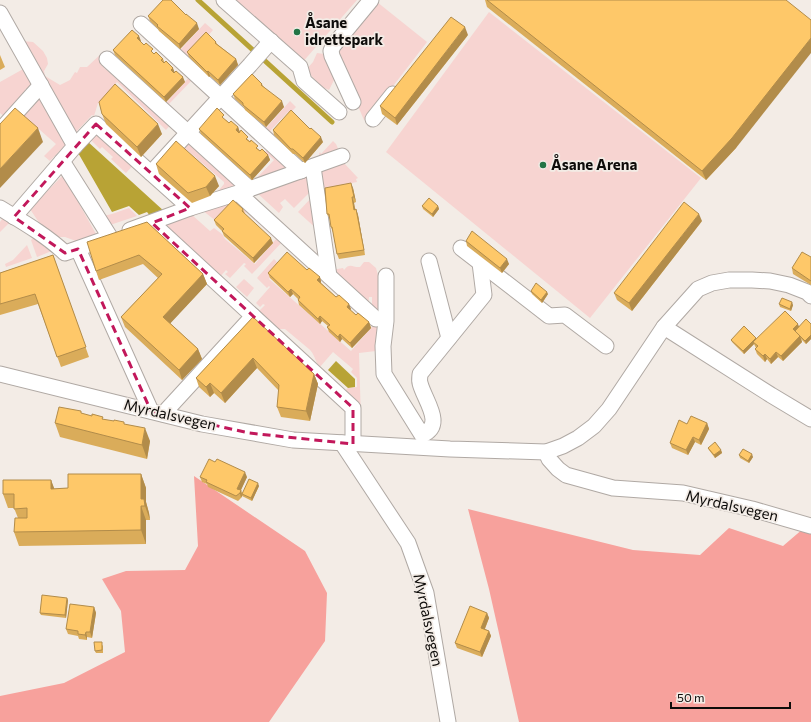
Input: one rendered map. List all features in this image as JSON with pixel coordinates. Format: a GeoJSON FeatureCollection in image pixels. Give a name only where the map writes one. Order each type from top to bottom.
{"type":"FeatureCollection","features":[{"type":"Feature","properties":{"kind":"street"},"geometry":{"type":"LineString","coordinates":[[224,0],[267,45],[300,67],[304,81],[339,112]]}},
{"type":"Feature","properties":{"kind":"street"},"geometry":{"type":"LineString","coordinates":[[354,102],[331,51],[333,46],[371,0]]}},
{"type":"Feature","properties":{"kind":"street"},"geometry":{"type":"LineString","coordinates":[[0,13],[75,146]]}},
{"type":"Feature","properties":{"kind":"street"},"geometry":{"type":"LineString","coordinates":[[141,24],[220,97],[307,169],[329,276]]}},
{"type":"Feature","properties":{"kind":"street"},"geometry":{"type":"LineString","coordinates":[[151,173],[267,45]]}},
{"type":"Feature","properties":{"kind":"street"},"geometry":{"type":"LineString","coordinates":[[107,59],[188,133],[329,276],[376,319]]}},
{"type":"Feature","properties":{"kind":"street"},"geometry":{"type":"LineString","coordinates":[[373,118],[401,83]]}},
{"type":"Feature","properties":{"kind":"street"},"geometry":{"type":"LineString","coordinates":[[6,124],[41,85]]}},
{"type":"Feature","properties":{"kind":"street"},"geometry":{"type":"LineString","coordinates":[[14,217],[75,146],[96,124],[190,208]]}},
{"type":"Feature","properties":{"kind":"street"},"geometry":{"type":"LineString","coordinates":[[51,258],[152,223],[190,208],[244,191],[342,156]]}},
{"type":"Feature","properties":{"kind":"street"},"geometry":{"type":"LineString","coordinates":[[62,161],[110,237]]}},
{"type":"Feature","properties":{"kind":"street"},"geometry":{"type":"LineString","coordinates":[[0,208],[51,241],[72,251],[126,356],[157,412],[253,316]]}},
{"type":"Feature","properties":{"kind":"street"},"geometry":{"type":"LineString","coordinates":[[152,223],[353,408],[348,444]]}},
{"type":"Feature","properties":{"kind":"street"},"geometry":{"type":"LineString","coordinates":[[461,248],[549,316],[565,315],[606,346]]}},
{"type":"Feature","properties":{"kind":"street"},"geometry":{"type":"LineString","coordinates":[[429,260],[449,338]]}},
{"type":"Feature","properties":{"kind":"street"},"geometry":{"type":"LineString","coordinates":[[386,276],[386,321],[383,346],[384,374],[422,435],[432,429],[433,423],[432,415],[419,382],[420,374],[484,295],[480,263]]}},
{"type":"Feature","properties":{"kind":"street","name":"Myrdalsvegen"},"geometry":{"type":"LineString","coordinates":[[0,374],[202,424],[285,439],[348,444],[546,452],[573,441],[594,426],[613,402],[664,327],[698,289],[712,283],[729,280],[770,281],[789,285],[807,292],[811,296]]}},
{"type":"Feature","properties":{"kind":"street"},"geometry":{"type":"LineString","coordinates":[[664,327],[811,419]]}},
{"type":"Feature","properties":{"kind":"street","name":"Myrdalsvegen"},"geometry":{"type":"LineString","coordinates":[[348,444],[408,544],[426,593],[448,722]]}},
{"type":"Feature","properties":{"kind":"street","name":"Myrdalsvegen"},"geometry":{"type":"LineString","coordinates":[[546,452],[558,469],[566,475],[613,488],[683,494],[752,509],[811,526]]}},
{"type":"Feature","properties":{"kind":"highlighted area"},"geometry":{"type":"Polygon","coordinates":[[[96,124],[190,208],[152,223],[353,408],[353,444],[249,433],[151,411],[78,249],[65,253],[14,217],[96,124]]]}},
{"type":"Feature","properties":{"kind":"shaded area","name":"Åsane idrettspark"},"geometry":{"type":"Polygon","coordinates":[[[229,0],[357,0],[301,64],[229,0]]]}},
{"type":"Feature","properties":{"kind":"shaded area"},"geometry":{"type":"Polygon","coordinates":[[[377,2],[427,42],[370,116],[364,120],[335,53],[377,2]]]}},
{"type":"Feature","properties":{"kind":"shaded area","name":"Åsane Arena"},"geometry":{"type":"Polygon","coordinates":[[[489,12],[701,178],[590,318],[386,152],[489,12]]]}},
{"type":"Feature","properties":{"kind":"shaded area"},"geometry":{"type":"Polygon","coordinates":[[[205,23],[213,30],[189,57],[191,59],[190,60],[176,50],[179,47],[181,49],[205,23]]]}},
{"type":"Feature","properties":{"kind":"shaded area"},"geometry":{"type":"Polygon","coordinates":[[[22,41],[33,42],[43,51],[47,58],[48,64],[44,71],[45,76],[60,85],[70,80],[75,72],[77,73],[80,67],[87,67],[102,53],[110,57],[108,64],[104,68],[112,74],[116,71],[172,123],[166,130],[117,82],[110,90],[103,104],[98,103],[94,116],[92,115],[76,132],[22,41]]]}},
{"type":"Feature","properties":{"kind":"shaded area"},"geometry":{"type":"Polygon","coordinates":[[[317,53],[324,54],[336,76],[329,90],[322,87],[306,70],[313,62],[317,53]]]}},
{"type":"Feature","properties":{"kind":"shaded area"},"geometry":{"type":"Polygon","coordinates":[[[25,68],[34,82],[28,89],[25,89],[25,94],[7,119],[0,113],[0,82],[25,68]]]}},
{"type":"Feature","properties":{"kind":"shaded area"},"geometry":{"type":"Polygon","coordinates":[[[191,75],[194,78],[168,105],[166,103],[191,75]]]}},
{"type":"Feature","properties":{"kind":"shaded area"},"geometry":{"type":"Polygon","coordinates":[[[43,98],[68,142],[50,161],[44,156],[56,144],[24,116],[14,126],[34,100],[43,98]]]}},
{"type":"Feature","properties":{"kind":"shaded area"},"geometry":{"type":"Polygon","coordinates":[[[290,101],[296,107],[290,113],[288,112],[270,131],[279,139],[276,142],[260,129],[264,124],[267,127],[290,101]]]}},
{"type":"Feature","properties":{"kind":"shaded area"},"geometry":{"type":"Polygon","coordinates":[[[97,128],[135,163],[126,173],[111,159],[113,157],[102,147],[100,149],[89,138],[97,128]]]}},
{"type":"Feature","properties":{"kind":"shaded area"},"geometry":{"type":"Polygon","coordinates":[[[187,138],[241,187],[215,195],[224,182],[181,145],[187,138]]]}},
{"type":"Feature","properties":{"kind":"shaded area"},"geometry":{"type":"Polygon","coordinates":[[[87,141],[165,212],[151,217],[147,212],[139,215],[129,206],[112,212],[77,151],[87,141]]]}},
{"type":"Feature","properties":{"kind":"shaded area"},"geometry":{"type":"Polygon","coordinates":[[[333,141],[340,153],[321,159],[319,154],[320,152],[321,154],[333,141]]]}},
{"type":"Feature","properties":{"kind":"shaded area"},"geometry":{"type":"Polygon","coordinates":[[[270,147],[294,169],[252,183],[274,160],[265,152],[270,147]]]}},
{"type":"Feature","properties":{"kind":"shaded area"},"geometry":{"type":"Polygon","coordinates":[[[343,162],[358,178],[356,179],[357,182],[341,185],[325,195],[325,199],[320,199],[316,171],[343,162]]]}},
{"type":"Feature","properties":{"kind":"shaded area"},"geometry":{"type":"Polygon","coordinates":[[[309,174],[312,190],[294,208],[285,199],[280,203],[283,207],[279,213],[256,192],[309,174]]]}},
{"type":"Feature","properties":{"kind":"shaded area"},"geometry":{"type":"Polygon","coordinates":[[[63,175],[96,234],[76,241],[65,237],[57,237],[42,227],[30,209],[63,175]]]}},
{"type":"Feature","properties":{"kind":"shaded area"},"geometry":{"type":"Polygon","coordinates":[[[313,196],[318,230],[298,212],[313,196]]]}},
{"type":"Feature","properties":{"kind":"shaded area"},"geometry":{"type":"Polygon","coordinates":[[[239,198],[284,240],[252,274],[244,266],[246,264],[244,263],[230,278],[225,274],[228,272],[226,270],[219,278],[160,225],[191,214],[210,231],[214,228],[222,234],[225,239],[255,264],[276,239],[246,212],[241,211],[244,207],[238,201],[216,221],[202,210],[239,198]]]}},
{"type":"Feature","properties":{"kind":"shaded area"},"geometry":{"type":"Polygon","coordinates":[[[129,208],[137,216],[107,226],[103,216],[129,208]]]}},
{"type":"Feature","properties":{"kind":"shaded area"},"geometry":{"type":"Polygon","coordinates":[[[1,217],[10,222],[0,232],[0,222],[2,219],[1,217]]]}},
{"type":"Feature","properties":{"kind":"shaded area"},"geometry":{"type":"Polygon","coordinates":[[[34,237],[54,250],[37,257],[31,240],[34,237]]]}},
{"type":"Feature","properties":{"kind":"shaded area"},"geometry":{"type":"Polygon","coordinates":[[[27,245],[32,258],[6,267],[5,264],[13,260],[27,245]]]}},
{"type":"Feature","properties":{"kind":"shaded area"},"geometry":{"type":"Polygon","coordinates":[[[274,259],[279,264],[269,279],[351,351],[376,322],[379,322],[376,351],[359,353],[361,420],[357,420],[343,392],[348,388],[357,387],[357,378],[351,372],[353,369],[333,352],[319,368],[314,355],[309,349],[285,329],[274,329],[256,314],[265,305],[263,304],[260,307],[256,303],[270,287],[269,286],[267,288],[257,278],[274,259]]]}},
{"type":"Feature","properties":{"kind":"shaded area"},"geometry":{"type":"Polygon","coordinates":[[[364,262],[369,262],[376,268],[379,279],[380,314],[372,310],[372,297],[369,297],[368,307],[332,270],[343,268],[344,270],[348,266],[360,267],[364,262]]]}},
{"type":"Feature","properties":{"kind":"shaded area"},"geometry":{"type":"Polygon","coordinates":[[[244,279],[254,288],[247,297],[236,287],[244,279]]]}},
{"type":"Feature","properties":{"kind":"shaded area"},"geometry":{"type":"Polygon","coordinates":[[[336,361],[355,379],[355,387],[348,388],[328,370],[336,361]]]}},
{"type":"Feature","properties":{"kind":"shaded area"},"geometry":{"type":"Polygon","coordinates":[[[194,476],[305,551],[327,593],[325,641],[269,722],[0,722],[0,696],[64,683],[125,652],[121,611],[102,579],[126,571],[185,570],[198,546],[194,476]]]}},
{"type":"Feature","properties":{"kind":"shaded area"},"geometry":{"type":"Polygon","coordinates":[[[468,509],[633,550],[700,555],[729,528],[783,546],[811,522],[811,722],[519,722],[489,589],[468,509]]]}},
{"type":"Feature","properties":{"kind":"building"},"geometry":{"type":"Polygon","coordinates":[[[163,0],[171,0],[186,15],[197,23],[179,44],[157,26],[158,25],[148,16],[163,0]]]}},
{"type":"Feature","properties":{"kind":"building"},"geometry":{"type":"Polygon","coordinates":[[[487,0],[786,0],[811,20],[811,38],[732,138],[702,171],[487,0]]]}},
{"type":"Feature","properties":{"kind":"building"},"geometry":{"type":"Polygon","coordinates":[[[451,17],[465,27],[395,118],[380,106],[451,17]]]}},
{"type":"Feature","properties":{"kind":"building"},"geometry":{"type":"Polygon","coordinates":[[[132,30],[139,36],[137,38],[144,45],[146,43],[153,49],[151,51],[154,54],[156,52],[163,59],[161,60],[164,63],[166,61],[173,68],[171,70],[174,73],[176,71],[183,77],[164,97],[113,50],[132,30]]]}},
{"type":"Feature","properties":{"kind":"building"},"geometry":{"type":"Polygon","coordinates":[[[206,32],[216,42],[215,43],[236,59],[218,80],[208,71],[207,72],[187,52],[206,32]]]}},
{"type":"Feature","properties":{"kind":"building"},"geometry":{"type":"Polygon","coordinates":[[[252,74],[262,84],[261,85],[282,101],[264,122],[243,105],[243,103],[233,94],[252,74]]]}},
{"type":"Feature","properties":{"kind":"building"},"geometry":{"type":"Polygon","coordinates":[[[115,84],[158,124],[137,147],[102,114],[99,102],[115,84]]]}},
{"type":"Feature","properties":{"kind":"building"},"geometry":{"type":"Polygon","coordinates":[[[15,108],[38,128],[0,169],[0,124],[15,108]]]}},
{"type":"Feature","properties":{"kind":"building"},"geometry":{"type":"Polygon","coordinates":[[[217,108],[224,115],[222,117],[229,123],[231,121],[238,127],[236,130],[239,133],[241,130],[248,137],[246,139],[250,142],[251,140],[258,146],[256,148],[260,151],[262,149],[268,155],[250,175],[199,129],[217,108]]]}},
{"type":"Feature","properties":{"kind":"building"},"geometry":{"type":"Polygon","coordinates":[[[291,110],[310,129],[311,128],[321,137],[303,158],[291,149],[273,130],[291,110]]]}},
{"type":"Feature","properties":{"kind":"building"},"geometry":{"type":"Polygon","coordinates":[[[176,141],[215,176],[206,187],[188,193],[156,164],[176,141]]]}},
{"type":"Feature","properties":{"kind":"building"},"geometry":{"type":"Polygon","coordinates":[[[351,183],[354,197],[352,197],[354,210],[356,209],[364,250],[337,254],[329,214],[327,214],[325,188],[351,183]]]}},
{"type":"Feature","properties":{"kind":"building"},"geometry":{"type":"Polygon","coordinates":[[[429,198],[438,206],[432,214],[422,206],[429,198]]]}},
{"type":"Feature","properties":{"kind":"building"},"geometry":{"type":"Polygon","coordinates":[[[233,200],[243,209],[242,211],[271,238],[253,258],[222,231],[224,229],[214,220],[233,200]]]}},
{"type":"Feature","properties":{"kind":"building"},"geometry":{"type":"Polygon","coordinates":[[[684,202],[699,214],[629,303],[614,293],[684,202]]]}},
{"type":"Feature","properties":{"kind":"building"},"geometry":{"type":"Polygon","coordinates":[[[147,222],[203,274],[163,317],[198,349],[179,370],[121,317],[162,274],[139,255],[96,271],[87,242],[147,222]]]}},
{"type":"Feature","properties":{"kind":"building"},"geometry":{"type":"Polygon","coordinates":[[[472,231],[507,259],[500,268],[466,241],[472,231]]]}},
{"type":"Feature","properties":{"kind":"building"},"geometry":{"type":"Polygon","coordinates":[[[287,252],[307,270],[309,268],[320,277],[317,280],[336,297],[339,295],[349,304],[347,307],[356,315],[358,313],[369,322],[350,343],[340,334],[338,337],[327,327],[330,325],[320,316],[318,319],[298,300],[300,297],[291,289],[288,292],[268,273],[287,252]]]}},
{"type":"Feature","properties":{"kind":"building"},"geometry":{"type":"Polygon","coordinates":[[[802,252],[811,257],[811,281],[792,268],[802,252]]]}},
{"type":"Feature","properties":{"kind":"building"},"geometry":{"type":"Polygon","coordinates":[[[53,255],[86,347],[57,357],[35,294],[0,304],[0,273],[53,255]]]}},
{"type":"Feature","properties":{"kind":"building"},"geometry":{"type":"Polygon","coordinates":[[[536,283],[547,292],[541,300],[531,291],[536,283]]]}},
{"type":"Feature","properties":{"kind":"building"},"geometry":{"type":"Polygon","coordinates":[[[782,298],[792,302],[790,309],[779,304],[782,298]]]}},
{"type":"Feature","properties":{"kind":"building"},"geometry":{"type":"Polygon","coordinates":[[[785,311],[798,324],[793,329],[800,336],[781,356],[776,352],[770,359],[765,354],[763,356],[755,349],[758,346],[753,342],[785,311]]]}},
{"type":"Feature","properties":{"kind":"building"},"geometry":{"type":"Polygon","coordinates":[[[253,317],[314,374],[306,411],[277,407],[279,385],[253,358],[221,393],[210,383],[206,387],[196,378],[253,317]]]}},
{"type":"Feature","properties":{"kind":"building"},"geometry":{"type":"Polygon","coordinates":[[[806,319],[811,324],[811,335],[805,341],[795,331],[806,319]]]}},
{"type":"Feature","properties":{"kind":"building"},"geometry":{"type":"Polygon","coordinates":[[[744,326],[756,338],[743,351],[731,340],[744,326]]]}},
{"type":"Feature","properties":{"kind":"building"},"geometry":{"type":"Polygon","coordinates":[[[59,407],[81,411],[81,413],[92,416],[92,414],[103,417],[102,419],[124,422],[124,424],[145,428],[142,445],[55,423],[59,407]]]}},
{"type":"Feature","properties":{"kind":"building"},"geometry":{"type":"Polygon","coordinates":[[[691,416],[707,423],[699,440],[693,437],[686,450],[670,443],[679,420],[687,424],[691,416]]]}},
{"type":"Feature","properties":{"kind":"building"},"geometry":{"type":"Polygon","coordinates":[[[715,442],[721,450],[714,455],[708,448],[715,442]]]}},
{"type":"Feature","properties":{"kind":"building"},"geometry":{"type":"Polygon","coordinates":[[[743,449],[752,454],[748,461],[739,455],[743,449]]]}},
{"type":"Feature","properties":{"kind":"building"},"geometry":{"type":"Polygon","coordinates":[[[209,459],[215,462],[217,459],[245,472],[237,489],[241,490],[240,493],[236,496],[206,482],[207,480],[200,477],[209,459]]]}},
{"type":"Feature","properties":{"kind":"building"},"geometry":{"type":"Polygon","coordinates":[[[68,474],[141,474],[141,499],[144,499],[145,506],[141,506],[141,530],[14,532],[15,518],[27,518],[27,508],[14,509],[14,494],[3,494],[3,480],[51,480],[51,489],[68,488],[68,474]]]}},
{"type":"Feature","properties":{"kind":"building"},"geometry":{"type":"Polygon","coordinates":[[[249,479],[258,483],[251,498],[242,494],[249,479]]]}},
{"type":"Feature","properties":{"kind":"building"},"geometry":{"type":"Polygon","coordinates":[[[42,595],[67,598],[65,615],[40,613],[42,595]]]}},
{"type":"Feature","properties":{"kind":"building"},"geometry":{"type":"Polygon","coordinates":[[[70,604],[94,607],[90,632],[86,632],[85,635],[78,634],[78,631],[66,629],[70,604]]]}},
{"type":"Feature","properties":{"kind":"building"},"geometry":{"type":"Polygon","coordinates":[[[470,606],[487,613],[481,628],[489,631],[480,652],[455,643],[470,606]]]}},
{"type":"Feature","properties":{"kind":"building"},"geometry":{"type":"Polygon","coordinates":[[[94,642],[102,642],[102,650],[95,651],[94,642]]]}},
{"type":"Feature","properties":{"kind":"waterway"},"geometry":{"type":"LineString","coordinates":[[198,0],[332,122]]}},
{"type":"Feature","properties":{"kind":"place","name":"Åsane idrettspark"},"geometry":{"type":"Point","coordinates":[297,32]}},
{"type":"Feature","properties":{"kind":"place","name":"Åsane Arena"},"geometry":{"type":"Point","coordinates":[543,165]}}]}
